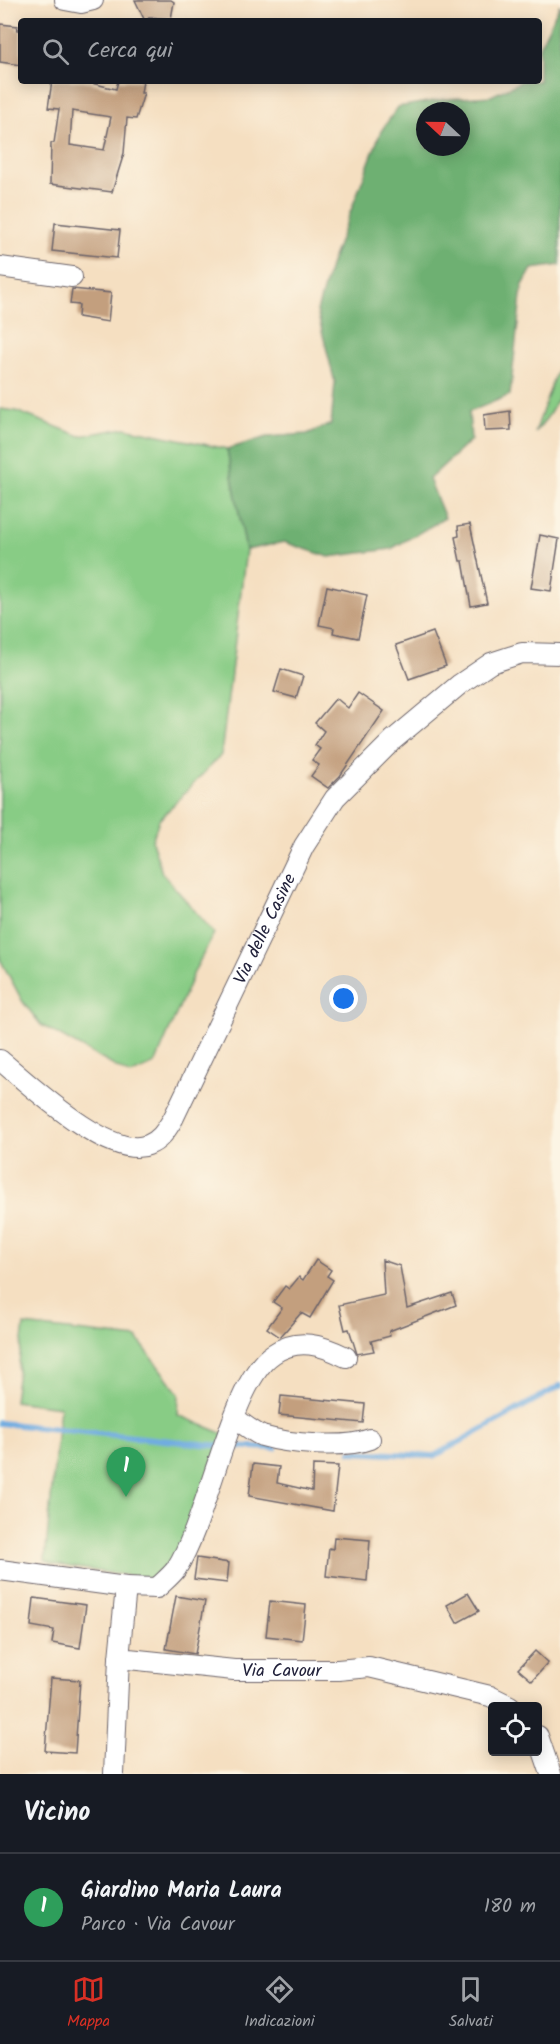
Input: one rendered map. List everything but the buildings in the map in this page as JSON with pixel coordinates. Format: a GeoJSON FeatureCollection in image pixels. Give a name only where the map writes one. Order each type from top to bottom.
{"type":"FeatureCollection","features":[{"type":"Feature","properties":{"kind":"street"},"geometry":{"type":"LineString","coordinates":[[65,0],[81,3],[93,0]]}},
{"type":"Feature","properties":{"kind":"street"},"geometry":{"type":"LineString","coordinates":[[0,267],[72,277]]}},
{"type":"Feature","properties":{"kind":"street","name":"Via delle Casine"},"geometry":{"type":"LineString","coordinates":[[0,1060],[91,1132],[127,1147],[147,1146],[162,1137],[173,1119],[304,846],[335,798],[393,740],[460,684],[491,663],[522,653],[560,654]]}},
{"type":"Feature","properties":{"kind":"street"},"geometry":{"type":"LineString","coordinates":[[0,1570],[126,1587],[157,1588],[175,1570],[198,1524],[231,1427],[254,1372],[273,1353],[296,1345],[319,1344],[346,1357]]}},
{"type":"Feature","properties":{"kind":"street"},"geometry":{"type":"LineString","coordinates":[[231,1427],[281,1440],[354,1445],[370,1439]]}},
{"type":"Feature","properties":{"kind":"street"},"geometry":{"type":"LineString","coordinates":[[114,1774],[119,1658],[126,1587]]}},
{"type":"Feature","properties":{"kind":"street","name":"Via Cavour"},"geometry":{"type":"LineString","coordinates":[[119,1658],[234,1670],[339,1670],[369,1667],[490,1696],[501,1702]]}},
{"type":"Feature","properties":{"kind":"street"},"geometry":{"type":"LineString","coordinates":[[542,1750],[551,1774]]}},
{"type":"Feature","properties":{"kind":"green space"},"geometry":{"type":"Polygon","coordinates":[[[560,4],[560,265],[532,269],[522,287],[510,395],[469,412],[471,440],[429,479],[445,518],[391,549],[329,557],[284,542],[246,550],[227,449],[267,437],[307,434],[331,424],[335,383],[317,311],[331,263],[381,131],[398,107],[416,104],[416,156],[470,156],[470,102],[427,102],[491,96],[516,84],[542,84],[542,41],[560,4]]]}},
{"type":"Feature","properties":{"kind":"green space"},"geometry":{"type":"Polygon","coordinates":[[[560,360],[557,400],[535,433],[560,360]]]}},
{"type":"Feature","properties":{"kind":"green space"},"geometry":{"type":"Polygon","coordinates":[[[0,409],[16,411],[80,436],[125,428],[227,449],[246,550],[221,755],[159,820],[152,841],[162,873],[214,933],[195,970],[155,1064],[130,1075],[41,1025],[23,1002],[0,959],[0,409]]]}},
{"type":"Feature","properties":{"kind":"green space"},"geometry":{"type":"Polygon","coordinates":[[[24,1325],[137,1338],[179,1394],[178,1415],[224,1434],[175,1560],[161,1576],[149,1579],[52,1564],[45,1560],[60,1407],[14,1401],[24,1325]]]}},
{"type":"Feature","properties":{"kind":"waterway"},"geometry":{"type":"LineString","coordinates":[[351,1452],[434,1456],[560,1386]]}},
{"type":"Feature","properties":{"kind":"waterway"},"geometry":{"type":"LineString","coordinates":[[0,1423],[211,1445],[275,1448]]}},
{"type":"Feature","properties":{"kind":"place","name":"Giardino Maria Laura"},"geometry":{"type":"Point","coordinates":[126,1497]}}]}
